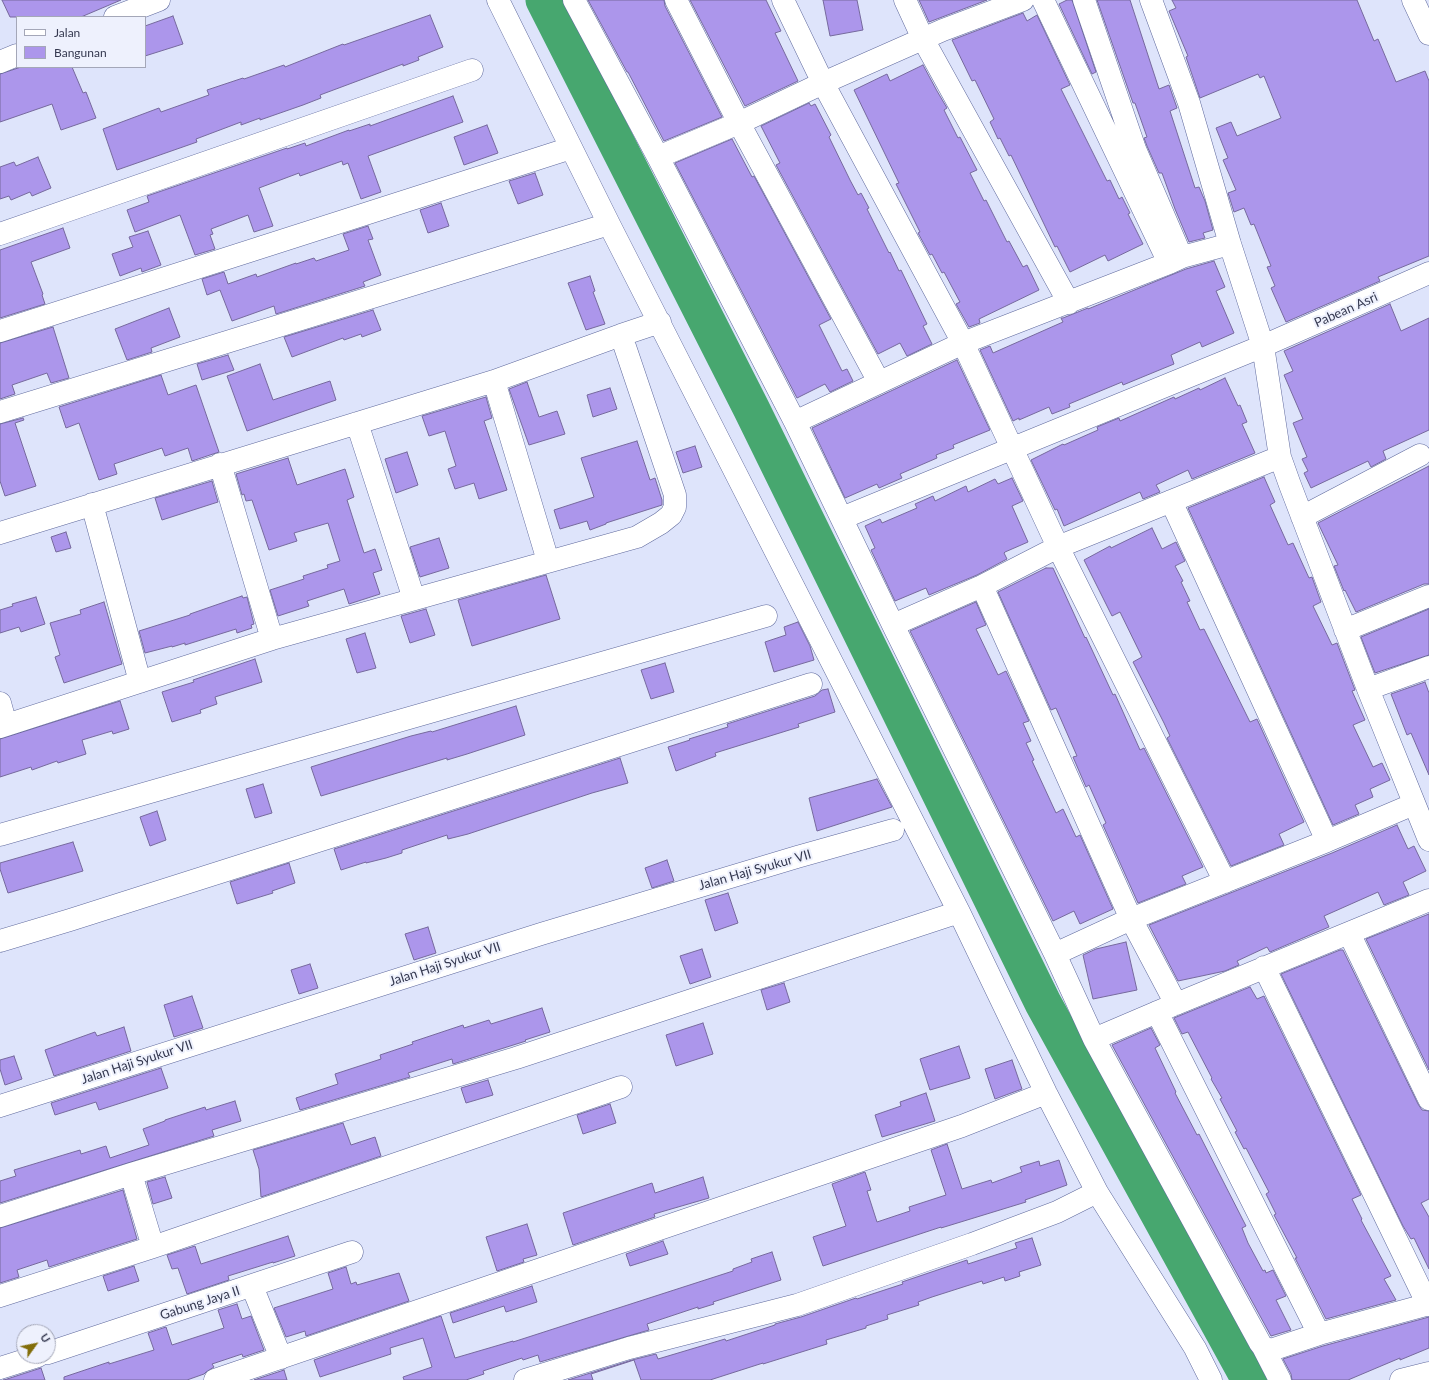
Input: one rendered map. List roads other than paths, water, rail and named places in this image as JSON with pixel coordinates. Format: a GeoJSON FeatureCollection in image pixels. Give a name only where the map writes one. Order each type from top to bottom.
{"type":"FeatureCollection","features":[{"type":"Feature","properties":{"kind":"street"},"geometry":{"type":"LineString","coordinates":[[118,16],[159,0]]}},
{"type":"Feature","properties":{"kind":"street"},"geometry":{"type":"LineString","coordinates":[[498,0],[609,224],[959,912],[1046,1093],[1097,1192],[1195,1348],[1211,1380]]}},
{"type":"Feature","properties":{"kind":"street"},"geometry":{"type":"LineString","coordinates":[[574,0],[658,157],[795,422],[1055,954],[1094,1039],[1280,1380]]}},
{"type":"Feature","properties":{"kind":"street"},"geometry":{"type":"LineString","coordinates":[[676,0],[739,123],[879,382]]}},
{"type":"Feature","properties":{"kind":"street"},"geometry":{"type":"LineString","coordinates":[[783,0],[823,84],[963,343],[1058,547],[1226,882]]}},
{"type":"Feature","properties":{"kind":"street"},"geometry":{"type":"LineString","coordinates":[[905,0],[923,39],[1069,303]]}},
{"type":"Feature","properties":{"kind":"street"},"geometry":{"type":"LineString","coordinates":[[658,157],[739,123],[923,39],[1023,0]]}},
{"type":"Feature","properties":{"kind":"street"},"geometry":{"type":"LineString","coordinates":[[1043,0],[1175,260]]}},
{"type":"Feature","properties":{"kind":"street"},"geometry":{"type":"LineString","coordinates":[[1084,0],[1175,260]]}},
{"type":"Feature","properties":{"kind":"street"},"geometry":{"type":"LineString","coordinates":[[1151,0],[1189,103],[1230,244],[1264,346],[1280,457],[1345,630],[1429,840]]}},
{"type":"Feature","properties":{"kind":"street"},"geometry":{"type":"LineString","coordinates":[[1413,0],[1429,34]]}},
{"type":"Feature","properties":{"kind":"street"},"geometry":{"type":"LineString","coordinates":[[0,62],[16,55]]}},
{"type":"Feature","properties":{"kind":"street"},"geometry":{"type":"LineString","coordinates":[[0,234],[472,70]]}},
{"type":"Feature","properties":{"kind":"street"},"geometry":{"type":"LineString","coordinates":[[0,331],[571,148]]}},
{"type":"Feature","properties":{"kind":"street"},"geometry":{"type":"LineString","coordinates":[[0,412],[609,224]]}},
{"type":"Feature","properties":{"kind":"street"},"geometry":{"type":"LineString","coordinates":[[795,422],[963,343],[1069,303],[1175,260],[1230,244]]}},
{"type":"Feature","properties":{"kind":"street","name":"Pabean Asri"},"geometry":{"type":"LineString","coordinates":[[842,518],[1264,346],[1429,273]]}},
{"type":"Feature","properties":{"kind":"street"},"geometry":{"type":"LineString","coordinates":[[0,533],[220,464],[494,381],[660,322]]}},
{"type":"Feature","properties":{"kind":"street"},"geometry":{"type":"LineString","coordinates":[[0,703],[3,726],[272,639],[637,536],[661,523],[675,507],[675,496],[621,335]]}},
{"type":"Feature","properties":{"kind":"street"},"geometry":{"type":"LineString","coordinates":[[494,381],[548,561]]}},
{"type":"Feature","properties":{"kind":"street"},"geometry":{"type":"LineString","coordinates":[[357,423],[414,599]]}},
{"type":"Feature","properties":{"kind":"street"},"geometry":{"type":"LineString","coordinates":[[1302,517],[1420,455]]}},
{"type":"Feature","properties":{"kind":"street"},"geometry":{"type":"LineString","coordinates":[[893,625],[982,586],[1058,547],[1280,457]]}},
{"type":"Feature","properties":{"kind":"street"},"geometry":{"type":"LineString","coordinates":[[220,464],[272,639]]}},
{"type":"Feature","properties":{"kind":"street"},"geometry":{"type":"LineString","coordinates":[[1171,501],[1327,841]]}},
{"type":"Feature","properties":{"kind":"street"},"geometry":{"type":"LineString","coordinates":[[92,504],[140,682]]}},
{"type":"Feature","properties":{"kind":"street"},"geometry":{"type":"LineString","coordinates":[[982,586],[1131,919],[1167,1008],[1319,1334]]}},
{"type":"Feature","properties":{"kind":"street"},"geometry":{"type":"LineString","coordinates":[[1345,630],[1429,596]]}},
{"type":"Feature","properties":{"kind":"street"},"geometry":{"type":"LineString","coordinates":[[0,835],[766,616]]}},
{"type":"Feature","properties":{"kind":"street"},"geometry":{"type":"LineString","coordinates":[[1368,688],[1429,667]]}},
{"type":"Feature","properties":{"kind":"street"},"geometry":{"type":"LineString","coordinates":[[0,941],[78,918],[811,684]]}},
{"type":"Feature","properties":{"kind":"street"},"geometry":{"type":"LineString","coordinates":[[1055,954],[1131,919],[1327,841],[1414,804]]}},
{"type":"Feature","properties":{"kind":"street","name":"Jalan Haji Syukur VII"},"geometry":{"type":"LineString","coordinates":[[0,1106],[541,934],[797,857],[893,830]]}},
{"type":"Feature","properties":{"kind":"street"},"geometry":{"type":"LineString","coordinates":[[1094,1039],[1264,967],[1429,900]]}},
{"type":"Feature","properties":{"kind":"street"},"geometry":{"type":"LineString","coordinates":[[0,1216],[131,1174],[516,1058],[959,912]]}},
{"type":"Feature","properties":{"kind":"street"},"geometry":{"type":"LineString","coordinates":[[1348,933],[1429,1100]]}},
{"type":"Feature","properties":{"kind":"street"},"geometry":{"type":"LineString","coordinates":[[1263,1347],[1272,1350],[1319,1334],[1428,1305],[1264,967]]}},
{"type":"Feature","properties":{"kind":"street"},"geometry":{"type":"LineString","coordinates":[[0,1296],[153,1247],[621,1087]]}},
{"type":"Feature","properties":{"kind":"street"},"geometry":{"type":"LineString","coordinates":[[215,1380],[962,1126],[1046,1093]]}},
{"type":"Feature","properties":{"kind":"street"},"geometry":{"type":"LineString","coordinates":[[131,1174],[153,1247]]}},
{"type":"Feature","properties":{"kind":"street"},"geometry":{"type":"LineString","coordinates":[[525,1380],[629,1348],[797,1304],[965,1247],[1057,1212],[1097,1192]]}},
{"type":"Feature","properties":{"kind":"street","name":"Gabung Jaya II"},"geometry":{"type":"LineString","coordinates":[[56,1350],[352,1252]]}},
{"type":"Feature","properties":{"kind":"street"},"geometry":{"type":"LineString","coordinates":[[252,1286],[281,1358]]}},
{"type":"Feature","properties":{"kind":"street"},"geometry":{"type":"LineString","coordinates":[[0,1368],[16,1363]]}},
{"type":"Feature","properties":{"kind":"street"},"geometry":{"type":"LineString","coordinates":[[1401,1380],[1429,1372]]}},
{"type":"Feature","properties":{"kind":"waterway"},"geometry":{"type":"LineString","coordinates":[[544,0],[751,408],[1043,1003],[1250,1380]]}}]}
